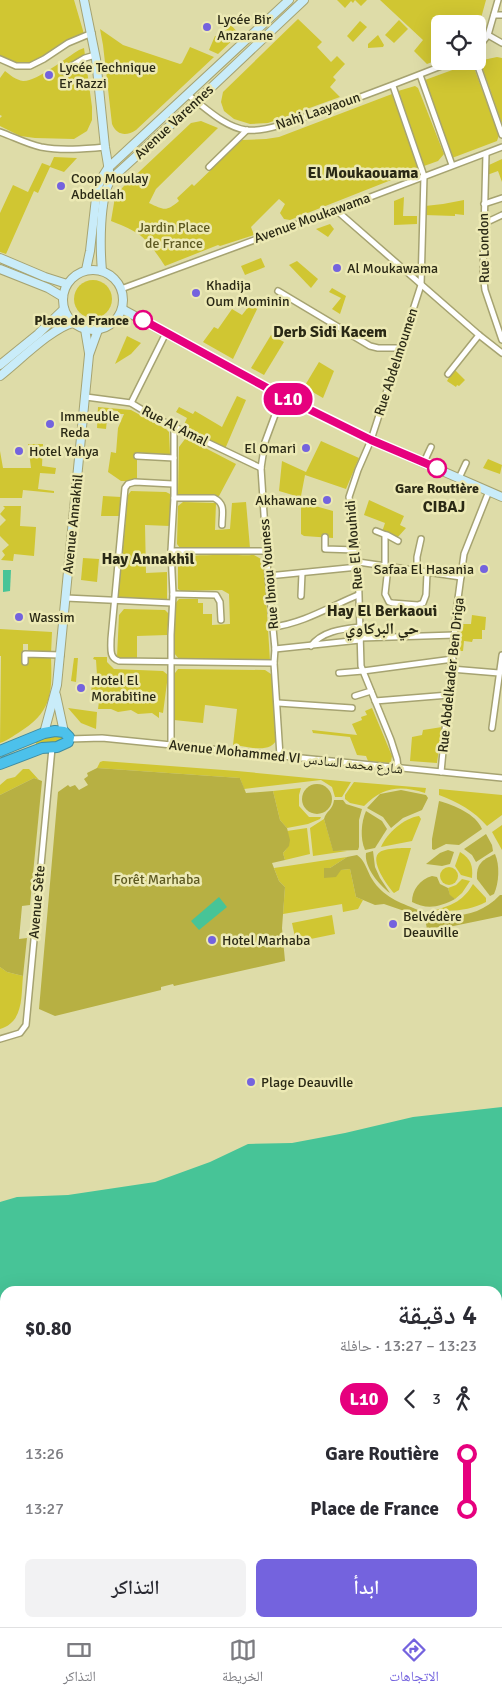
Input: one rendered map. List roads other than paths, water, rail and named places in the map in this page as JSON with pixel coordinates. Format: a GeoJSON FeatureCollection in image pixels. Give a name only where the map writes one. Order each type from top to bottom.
{"type":"FeatureCollection","features":[{"type":"Feature","properties":{"kind":"highway"},"geometry":{"type":"LineString","coordinates":[[0,751],[41,734],[55,731],[67,736],[63,745],[47,748],[0,764]]}},
{"type":"Feature","properties":{"kind":"highway"},"geometry":{"type":"LineString","coordinates":[[41,734],[35,739],[35,743],[47,748]]}},
{"type":"Feature","properties":{"kind":"main road"},"geometry":{"type":"LineString","coordinates":[[84,0],[92,33],[105,147],[111,179],[107,187],[102,218],[100,244],[102,270]]}},
{"type":"Feature","properties":{"kind":"main road","name":"Avenue Varennes"},"geometry":{"type":"LineString","coordinates":[[86,270],[97,189],[108,168],[289,0]]}},
{"type":"Feature","properties":{"kind":"main road","name":"Avenue Varennes"},"geometry":{"type":"LineString","coordinates":[[111,179],[304,0]]}},
{"type":"Feature","properties":{"kind":"main road"},"geometry":{"type":"LineString","coordinates":[[269,19],[276,26]]}},
{"type":"Feature","properties":{"kind":"main road"},"geometry":{"type":"LineString","coordinates":[[0,258],[67,284]]}},
{"type":"Feature","properties":{"kind":"main road"},"geometry":{"type":"LineString","coordinates":[[0,269],[48,288],[63,297]]}},
{"type":"Feature","properties":{"kind":"main road"},"geometry":{"type":"LineString","coordinates":[[86,270],[102,270],[116,280],[121,289],[124,298],[122,309],[113,323],[106,328],[98,330],[85,329],[73,323],[68,317],[64,309],[63,297],[67,284],[75,275],[86,270]]}},
{"type":"Feature","properties":{"kind":"main road"},"geometry":{"type":"LineString","coordinates":[[0,365],[38,334],[64,309]]}},
{"type":"Feature","properties":{"kind":"main road"},"geometry":{"type":"LineString","coordinates":[[122,309],[282,396],[371,440],[502,497]]}},
{"type":"Feature","properties":{"kind":"main road"},"geometry":{"type":"LineString","coordinates":[[0,376],[52,333],[64,325],[73,323]]}},
{"type":"Feature","properties":{"kind":"main road","name":"Avenue Annakhil"},"geometry":{"type":"LineString","coordinates":[[41,734],[56,694],[61,655],[86,396],[89,355],[85,329]]}},
{"type":"Feature","properties":{"kind":"main road","name":"Avenue Annakhil"},"geometry":{"type":"LineString","coordinates":[[89,355],[98,330]]}},
{"type":"Feature","properties":{"kind":"main road","name":"Avenue Annakhil"},"geometry":{"type":"LineString","coordinates":[[56,694],[67,736]]}},
{"type":"Feature","properties":{"kind":"street"},"geometry":{"type":"LineString","coordinates":[[486,37],[498,0]]}},
{"type":"Feature","properties":{"kind":"street"},"geometry":{"type":"LineString","coordinates":[[494,15],[502,15]]}},
{"type":"Feature","properties":{"kind":"street"},"geometry":{"type":"LineString","coordinates":[[0,59],[16,66],[30,66],[68,43],[92,33]]}},
{"type":"Feature","properties":{"kind":"street"},"geometry":{"type":"LineString","coordinates":[[488,34],[502,43]]}},
{"type":"Feature","properties":{"kind":"street"},"geometry":{"type":"LineString","coordinates":[[63,71],[85,58],[95,55]]}},
{"type":"Feature","properties":{"kind":"street","name":"Nahj Laayaoun"},"geometry":{"type":"LineString","coordinates":[[188,94],[231,125],[247,130],[268,128],[302,118],[432,70]]}},
{"type":"Feature","properties":{"kind":"street"},"geometry":{"type":"LineString","coordinates":[[479,70],[502,135]]}},
{"type":"Feature","properties":{"kind":"street"},"geometry":{"type":"LineString","coordinates":[[420,75],[452,165]]}},
{"type":"Feature","properties":{"kind":"street"},"geometry":{"type":"LineString","coordinates":[[392,86],[424,176]]}},
{"type":"Feature","properties":{"kind":"street"},"geometry":{"type":"LineString","coordinates":[[210,167],[247,130]]}},
{"type":"Feature","properties":{"kind":"street"},"geometry":{"type":"LineString","coordinates":[[0,132],[19,140],[51,148],[105,147]]}},
{"type":"Feature","properties":{"kind":"street","name":"Avenue Moukawama"},"geometry":{"type":"LineString","coordinates":[[121,289],[502,147]]}},
{"type":"Feature","properties":{"kind":"street","name":"Rue London"},"geometry":{"type":"LineString","coordinates":[[486,154],[483,272],[485,290],[502,340]]}},
{"type":"Feature","properties":{"kind":"street","name":"Rue Abdelmoumen"},"geometry":{"type":"LineString","coordinates":[[371,440],[421,285],[424,176]]}},
{"type":"Feature","properties":{"kind":"street"},"geometry":{"type":"LineString","coordinates":[[484,204],[502,198]]}},
{"type":"Feature","properties":{"kind":"street"},"geometry":{"type":"LineString","coordinates":[[336,210],[502,353]]}},
{"type":"Feature","properties":{"kind":"street"},"geometry":{"type":"LineString","coordinates":[[483,224],[502,215]]}},
{"type":"Feature","properties":{"kind":"street"},"geometry":{"type":"LineString","coordinates":[[278,291],[370,346],[402,348]]}},
{"type":"Feature","properties":{"kind":"street"},"geometry":{"type":"LineString","coordinates":[[131,403],[166,332]]}},
{"type":"Feature","properties":{"kind":"street"},"geometry":{"type":"LineString","coordinates":[[448,374],[480,336]]}},
{"type":"Feature","properties":{"kind":"street","name":"Rue Al Amal"},"geometry":{"type":"LineString","coordinates":[[86,396],[131,403],[154,417],[261,468]]}},
{"type":"Feature","properties":{"kind":"street","name":"Rue Ibnou Youness"},"geometry":{"type":"LineString","coordinates":[[280,756],[274,663],[275,649],[261,468],[265,442],[282,396]]}},
{"type":"Feature","properties":{"kind":"street"},"geometry":{"type":"LineString","coordinates":[[171,746],[173,594],[171,551],[174,498],[174,426]]}},
{"type":"Feature","properties":{"kind":"street","name":"Rue El Mouhidi"},"geometry":{"type":"LineString","coordinates":[[371,440],[349,496],[358,565],[360,657],[363,671],[395,752],[398,768]]}},
{"type":"Feature","properties":{"kind":"street"},"geometry":{"type":"LineString","coordinates":[[424,462],[431,447]]}},
{"type":"Feature","properties":{"kind":"street"},"geometry":{"type":"LineString","coordinates":[[136,456],[174,458]]}},
{"type":"Feature","properties":{"kind":"street"},"geometry":{"type":"LineString","coordinates":[[459,478],[466,463]]}},
{"type":"Feature","properties":{"kind":"street"},"geometry":{"type":"LineString","coordinates":[[173,484],[136,482],[128,484],[125,488],[111,650],[115,659],[120,661],[274,663]]}},
{"type":"Feature","properties":{"kind":"street","name":"Rue Abdelkader Ben Driga"},"geometry":{"type":"LineString","coordinates":[[441,772],[461,576],[467,545],[488,492]]}},
{"type":"Feature","properties":{"kind":"street"},"geometry":{"type":"LineString","coordinates":[[174,498],[214,498],[219,500],[222,506],[222,525]]}},
{"type":"Feature","properties":{"kind":"street"},"geometry":{"type":"LineString","coordinates":[[376,531],[398,541]]}},
{"type":"Feature","properties":{"kind":"street"},"geometry":{"type":"LineString","coordinates":[[385,536],[385,594],[387,600],[392,603],[418,605],[423,603],[426,595],[427,573]]}},
{"type":"Feature","properties":{"kind":"street"},"geometry":{"type":"LineString","coordinates":[[325,537],[326,549],[356,550]]}},
{"type":"Feature","properties":{"kind":"street"},"geometry":{"type":"LineString","coordinates":[[417,570],[417,557],[421,539]]}},
{"type":"Feature","properties":{"kind":"street"},"geometry":{"type":"LineString","coordinates":[[171,551],[267,551]]}},
{"type":"Feature","properties":{"kind":"street"},"geometry":{"type":"LineString","coordinates":[[268,576],[358,565],[386,566],[427,573],[461,576]]}},
{"type":"Feature","properties":{"kind":"street"},"geometry":{"type":"LineString","coordinates":[[301,596],[302,573]]}},
{"type":"Feature","properties":{"kind":"street"},"geometry":{"type":"LineString","coordinates":[[173,594],[216,595],[221,605],[221,620]]}},
{"type":"Feature","properties":{"kind":"street"},"geometry":{"type":"LineString","coordinates":[[273,627],[284,626],[313,617],[358,595]]}},
{"type":"Feature","properties":{"kind":"street"},"geometry":{"type":"LineString","coordinates":[[66,598],[172,603]]}},
{"type":"Feature","properties":{"kind":"street"},"geometry":{"type":"LineString","coordinates":[[312,646],[317,639],[326,634],[341,629],[359,627]]}},
{"type":"Feature","properties":{"kind":"street"},"geometry":{"type":"LineString","coordinates":[[275,649],[360,639],[455,634]]}},
{"type":"Feature","properties":{"kind":"street"},"geometry":{"type":"LineString","coordinates":[[24,662],[25,647]]}},
{"type":"Feature","properties":{"kind":"street"},"geometry":{"type":"LineString","coordinates":[[25,654],[61,655]]}},
{"type":"Feature","properties":{"kind":"street"},"geometry":{"type":"LineString","coordinates":[[492,728],[502,655]]}},
{"type":"Feature","properties":{"kind":"street"},"geometry":{"type":"LineString","coordinates":[[339,672],[363,671],[452,659]]}},
{"type":"Feature","properties":{"kind":"street"},"geometry":{"type":"LineString","coordinates":[[451,669],[499,672]]}},
{"type":"Feature","properties":{"kind":"street"},"geometry":{"type":"LineString","coordinates":[[355,696],[371,691]]}},
{"type":"Feature","properties":{"kind":"street"},"geometry":{"type":"LineString","coordinates":[[375,701],[449,695]]}},
{"type":"Feature","properties":{"kind":"street"},"geometry":{"type":"LineString","coordinates":[[278,703],[352,708]]}},
{"type":"Feature","properties":{"kind":"street","name":"Avenue Mohammed VI شارع محمد السادس"},"geometry":{"type":"LineString","coordinates":[[67,736],[502,778]]}},
{"type":"Feature","properties":{"kind":"street","name":"Avenue Sète"},"geometry":{"type":"LineString","coordinates":[[0,1039],[20,1033],[26,1025],[47,748]]}},
{"type":"Feature","properties":{"kind":"place","name":"Lycée Bir Anzarane"},"geometry":{"type":"Point","coordinates":[207,27]}},
{"type":"Feature","properties":{"kind":"place","name":"Lycée Technique Er Razzi"},"geometry":{"type":"Point","coordinates":[49,75]}},
{"type":"Feature","properties":{"kind":"place","name":"Coop Moulay Abdellah"},"geometry":{"type":"Point","coordinates":[61,186]}},
{"type":"Feature","properties":{"kind":"place","name":"Al Moukawama"},"geometry":{"type":"Point","coordinates":[337,268]}},
{"type":"Feature","properties":{"kind":"place","name":"Khadija Oum Mominin"},"geometry":{"type":"Point","coordinates":[196,293]}},
{"type":"Feature","properties":{"kind":"place","name":"Place de France"},"geometry":{"type":"Point","coordinates":[143,320]}},
{"type":"Feature","properties":{"kind":"place","name":"Immeuble Reda"},"geometry":{"type":"Point","coordinates":[50,424]}},
{"type":"Feature","properties":{"kind":"place","name":"El Omari"},"geometry":{"type":"Point","coordinates":[306,448]}},
{"type":"Feature","properties":{"kind":"place","name":"Hotel Yahya"},"geometry":{"type":"Point","coordinates":[19,451]}},
{"type":"Feature","properties":{"kind":"place","name":"Gare Routière"},"geometry":{"type":"Point","coordinates":[437,468]}},
{"type":"Feature","properties":{"kind":"place","name":"Akhawane"},"geometry":{"type":"Point","coordinates":[327,500]}},
{"type":"Feature","properties":{"kind":"place","name":"Safaa El Hasania"},"geometry":{"type":"Point","coordinates":[484,569]}},
{"type":"Feature","properties":{"kind":"place","name":"Wassim"},"geometry":{"type":"Point","coordinates":[19,617]}},
{"type":"Feature","properties":{"kind":"place","name":"Hotel El Morabitine"},"geometry":{"type":"Point","coordinates":[81,688]}},
{"type":"Feature","properties":{"kind":"place","name":"Belvédère Deauville"},"geometry":{"type":"Point","coordinates":[393,924]}},
{"type":"Feature","properties":{"kind":"place","name":"Hotel Marhaba"},"geometry":{"type":"Point","coordinates":[212,940]}},
{"type":"Feature","properties":{"kind":"place","name":"Plage Deauville"},"geometry":{"type":"Point","coordinates":[251,1082]}},
{"type":"Feature","properties":{"kind":"district","name":"El Moukaouama"},"geometry":{"type":"Point","coordinates":[363,173]}},
{"type":"Feature","properties":{"kind":"district","name":"Derb Sidi Kacem"},"geometry":{"type":"Point","coordinates":[330,332]}},
{"type":"Feature","properties":{"kind":"district","name":"CIBAJ"},"geometry":{"type":"Point","coordinates":[444,507]}},
{"type":"Feature","properties":{"kind":"district","name":"Hay Annakhil"},"geometry":{"type":"Point","coordinates":[148,559]}},
{"type":"Feature","properties":{"kind":"district","name":"Hay El Berkaoui حي البركاوي"},"geometry":{"type":"Point","coordinates":[382,620]}},
{"type":"Feature","properties":{"kind":"park label","name":"Jardin Place de France"},"geometry":{"type":"Point","coordinates":[174,236]}},
{"type":"Feature","properties":{"kind":"park label","name":"Forêt Marhaba"},"geometry":{"type":"Point","coordinates":[157,879]}}]}
